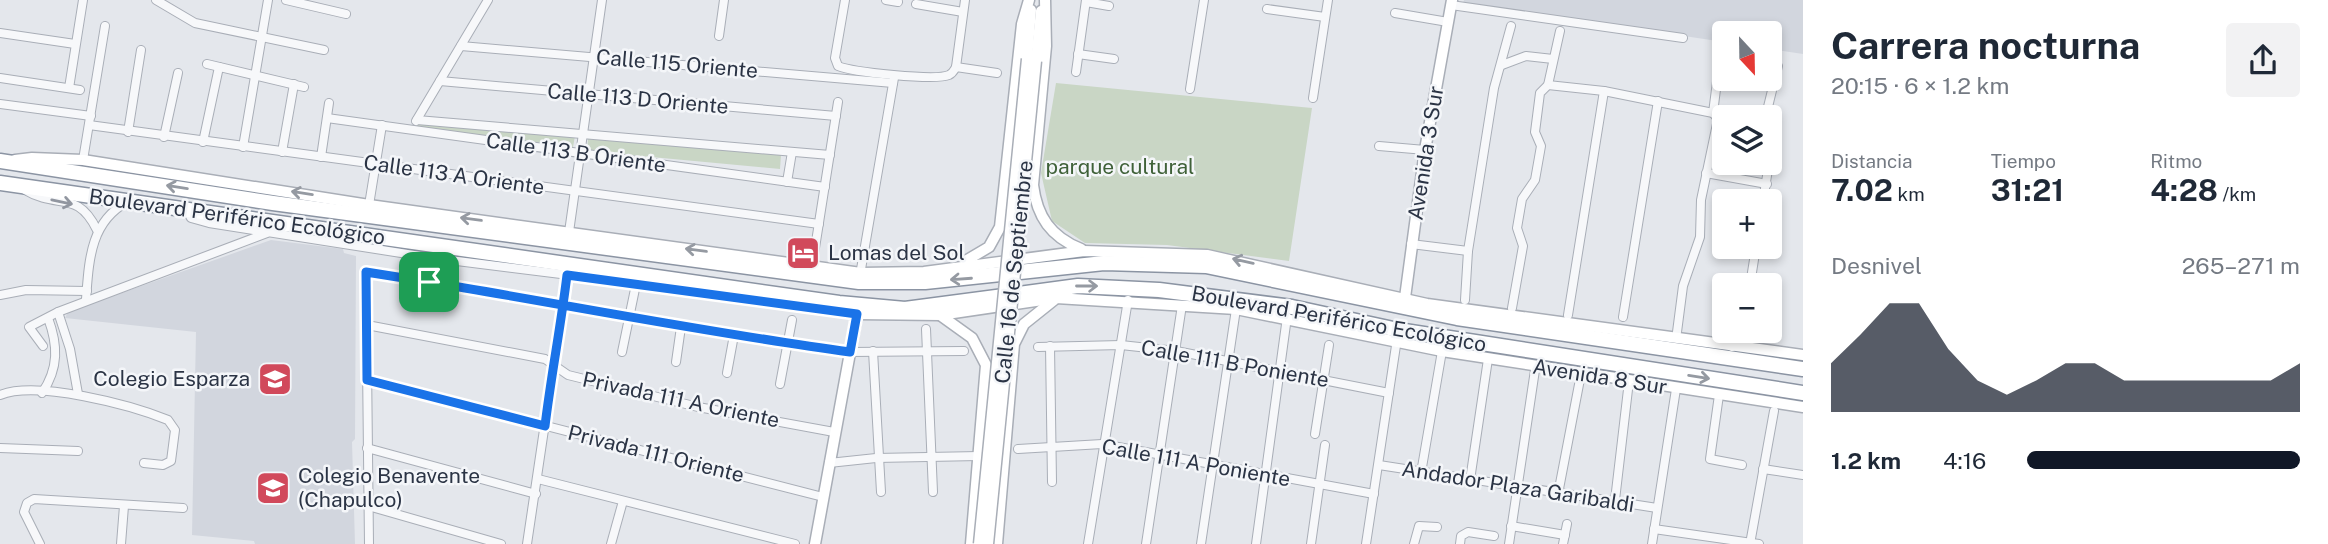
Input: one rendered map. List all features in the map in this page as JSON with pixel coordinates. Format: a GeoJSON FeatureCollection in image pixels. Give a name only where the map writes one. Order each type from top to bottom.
{"type":"FeatureCollection","features":[{"type":"Feature","properties":{"kind":"highway","name":"Boulevard Periférico Ecológico"},"geometry":{"type":"LineString","coordinates":[[2,161],[274,203],[860,277],[925,282],[1084,264],[1174,263],[1206,266],[1404,303],[1457,318],[1803,369]]}},
{"type":"Feature","properties":{"kind":"highway","name":"Boulevard Periférico Ecológico"},"geometry":{"type":"LineString","coordinates":[[0,183],[131,200],[189,214],[858,309],[933,307],[1045,289],[1102,286],[1292,307],[1397,336],[1803,393]]}},
{"type":"Feature","properties":{"kind":"street"},"geometry":{"type":"LineString","coordinates":[[69,88],[83,0]]}},
{"type":"Feature","properties":{"kind":"street"},"geometry":{"type":"LineString","coordinates":[[156,0],[195,23],[324,50]]}},
{"type":"Feature","properties":{"kind":"street"},"geometry":{"type":"LineString","coordinates":[[243,147],[253,75],[268,0]]}},
{"type":"Feature","properties":{"kind":"street"},"geometry":{"type":"LineString","coordinates":[[333,11],[339,0]]}},
{"type":"Feature","properties":{"kind":"street"},"geometry":{"type":"LineString","coordinates":[[411,130],[488,0]]}},
{"type":"Feature","properties":{"kind":"street"},"geometry":{"type":"LineString","coordinates":[[569,232],[602,0]]}},
{"type":"Feature","properties":{"kind":"street"},"geometry":{"type":"LineString","coordinates":[[719,36],[724,0]]}},
{"type":"Feature","properties":{"kind":"street"},"geometry":{"type":"LineString","coordinates":[[845,0],[835,58],[838,65],[849,70],[893,79],[860,277]]}},
{"type":"Feature","properties":{"kind":"street"},"geometry":{"type":"LineString","coordinates":[[886,0],[898,2]]}},
{"type":"Feature","properties":{"kind":"street"},"geometry":{"type":"LineString","coordinates":[[965,0],[956,67],[997,73]]}},
{"type":"Feature","properties":{"kind":"street"},"geometry":{"type":"LineString","coordinates":[[952,267],[983,252],[1000,227],[1022,24],[1030,0]]}},
{"type":"Feature","properties":{"kind":"street","name":"Calle 16 de Septiembre"},"geometry":{"type":"LineString","coordinates":[[988,544],[1031,60],[1030,0]]}},
{"type":"Feature","properties":{"kind":"street"},"geometry":{"type":"LineString","coordinates":[[1044,0],[1046,46],[1033,185],[1035,202],[1046,227],[1084,251]]}},
{"type":"Feature","properties":{"kind":"street","name":"Calle 16 de Septiembre"},"geometry":{"type":"LineString","coordinates":[[979,544],[1031,60],[1044,0]]}},
{"type":"Feature","properties":{"kind":"street"},"geometry":{"type":"LineString","coordinates":[[1190,89],[1204,0]]}},
{"type":"Feature","properties":{"kind":"street"},"geometry":{"type":"LineString","coordinates":[[1313,98],[1328,0]]}},
{"type":"Feature","properties":{"kind":"street"},"geometry":{"type":"LineString","coordinates":[[292,1],[346,14]]}},
{"type":"Feature","properties":{"kind":"street"},"geometry":{"type":"LineString","coordinates":[[1076,72],[1086,1],[1109,6]]}},
{"type":"Feature","properties":{"kind":"street"},"geometry":{"type":"LineString","coordinates":[[1452,3],[1683,38]]}},
{"type":"Feature","properties":{"kind":"street","name":"Avenida 3 Sur"},"geometry":{"type":"LineString","coordinates":[[1404,303],[1425,150],[1452,3]]}},
{"type":"Feature","properties":{"kind":"street"},"geometry":{"type":"LineString","coordinates":[[916,4],[963,12]]}},
{"type":"Feature","properties":{"kind":"street"},"geometry":{"type":"LineString","coordinates":[[1267,9],[1325,17]]}},
{"type":"Feature","properties":{"kind":"street"},"geometry":{"type":"LineString","coordinates":[[1395,13],[1448,22]]}},
{"type":"Feature","properties":{"kind":"street"},"geometry":{"type":"LineString","coordinates":[[83,160],[105,26]]}},
{"type":"Feature","properties":{"kind":"street"},"geometry":{"type":"LineString","coordinates":[[1465,300],[1468,251],[1494,88],[1511,26]]}},
{"type":"Feature","properties":{"kind":"street"},"geometry":{"type":"LineString","coordinates":[[1512,308],[1523,246],[1517,228],[1522,199],[1535,180],[1541,146],[1535,132],[1540,93],[1548,85],[1560,31]]}},
{"type":"Feature","properties":{"kind":"street"},"geometry":{"type":"LineString","coordinates":[[0,33],[75,44]]}},
{"type":"Feature","properties":{"kind":"street","name":"Calle 115 Oriente"},"geometry":{"type":"LineString","coordinates":[[461,46],[893,79],[943,76],[956,67]]}},
{"type":"Feature","properties":{"kind":"street"},"geometry":{"type":"LineString","coordinates":[[128,132],[141,50]]}},
{"type":"Feature","properties":{"kind":"street"},"geometry":{"type":"LineString","coordinates":[[1079,54],[1114,59]]}},
{"type":"Feature","properties":{"kind":"street"},"geometry":{"type":"LineString","coordinates":[[1502,65],[1526,56],[1553,59]]}},
{"type":"Feature","properties":{"kind":"street"},"geometry":{"type":"LineString","coordinates":[[207,64],[304,87]]}},
{"type":"Feature","properties":{"kind":"street"},"geometry":{"type":"LineString","coordinates":[[203,142],[219,67]]}},
{"type":"Feature","properties":{"kind":"street"},"geometry":{"type":"LineString","coordinates":[[164,136],[178,73]]}},
{"type":"Feature","properties":{"kind":"street"},"geometry":{"type":"LineString","coordinates":[[0,78],[80,90]]}},
{"type":"Feature","properties":{"kind":"street","name":"Calle 113 D Oriente"},"geometry":{"type":"LineString","coordinates":[[440,81],[836,116]]}},
{"type":"Feature","properties":{"kind":"street"},"geometry":{"type":"LineString","coordinates":[[282,152],[294,84]]}},
{"type":"Feature","properties":{"kind":"street"},"geometry":{"type":"LineString","coordinates":[[1548,85],[1604,91],[1712,115]]}},
{"type":"Feature","properties":{"kind":"street"},"geometry":{"type":"LineString","coordinates":[[1568,315],[1604,91]]}},
{"type":"Feature","properties":{"kind":"street"},"geometry":{"type":"LineString","coordinates":[[1623,317],[1658,101]]}},
{"type":"Feature","properties":{"kind":"street"},"geometry":{"type":"LineString","coordinates":[[812,267],[838,102]]}},
{"type":"Feature","properties":{"kind":"street"},"geometry":{"type":"LineString","coordinates":[[320,158],[329,103]]}},
{"type":"Feature","properties":{"kind":"street","name":"Calle 113 A Oriente"},"geometry":{"type":"LineString","coordinates":[[0,104],[90,121],[128,132],[819,224]]}},
{"type":"Feature","properties":{"kind":"street","name":"Calle 113 B Oriente"},"geometry":{"type":"LineString","coordinates":[[327,117],[825,187]]}},
{"type":"Feature","properties":{"kind":"street"},"geometry":{"type":"LineString","coordinates":[[417,120],[830,155]]}},
{"type":"Feature","properties":{"kind":"street"},"geometry":{"type":"LineString","coordinates":[[369,205],[382,125]]}},
{"type":"Feature","properties":{"kind":"street"},"geometry":{"type":"LineString","coordinates":[[1379,146],[1425,150]]}},
{"type":"Feature","properties":{"kind":"street"},"geometry":{"type":"LineString","coordinates":[[1677,332],[1684,286],[1700,237],[1706,173],[1712,149]]}},
{"type":"Feature","properties":{"kind":"street"},"geometry":{"type":"LineString","coordinates":[[788,182],[792,152]]}},
{"type":"Feature","properties":{"kind":"street","name":"Boulevard Periférico Ecológico"},"geometry":{"type":"LineString","coordinates":[[2,161],[32,158],[83,160],[369,205],[812,267],[860,277],[924,272],[1084,251],[1207,255],[1404,303],[1803,355]]}},
{"type":"Feature","properties":{"kind":"street"},"geometry":{"type":"LineString","coordinates":[[1706,173],[1767,184]]}},
{"type":"Feature","properties":{"kind":"street"},"geometry":{"type":"LineString","coordinates":[[1766,189],[1768,175]]}},
{"type":"Feature","properties":{"kind":"street"},"geometry":{"type":"LineString","coordinates":[[18,185],[39,197],[79,205],[89,213],[97,230]]}},
{"type":"Feature","properties":{"kind":"street"},"geometry":{"type":"LineString","coordinates":[[86,295],[97,230],[108,214],[131,200]]}},
{"type":"Feature","properties":{"kind":"street"},"geometry":{"type":"LineString","coordinates":[[189,214],[267,233],[433,258],[858,309],[815,544]]}},
{"type":"Feature","properties":{"kind":"street"},"geometry":{"type":"LineString","coordinates":[[43,346],[29,327],[86,295],[267,233]]}},
{"type":"Feature","properties":{"kind":"street"},"geometry":{"type":"LineString","coordinates":[[1411,244],[1468,251]]}},
{"type":"Feature","properties":{"kind":"street"},"geometry":{"type":"LineString","coordinates":[[429,282],[433,258]]}},
{"type":"Feature","properties":{"kind":"street"},"geometry":{"type":"LineString","coordinates":[[369,544],[366,272],[788,344],[850,352],[964,351]]}},
{"type":"Feature","properties":{"kind":"street"},"geometry":{"type":"LineString","coordinates":[[527,544],[567,275]]}},
{"type":"Feature","properties":{"kind":"street"},"geometry":{"type":"LineString","coordinates":[[622,352],[635,289]]}},
{"type":"Feature","properties":{"kind":"street"},"geometry":{"type":"LineString","coordinates":[[0,295],[26,290],[86,295]]}},
{"type":"Feature","properties":{"kind":"street"},"geometry":{"type":"LineString","coordinates":[[997,544],[1014,344],[1024,324],[1056,298]]}},
{"type":"Feature","properties":{"kind":"street","name":"Avenida 8 Sur"},"geometry":{"type":"LineString","coordinates":[[858,309],[940,316],[1056,298],[1128,300],[1236,309],[1397,336],[1442,351],[1488,359],[1803,407]]}},
{"type":"Feature","properties":{"kind":"street"},"geometry":{"type":"LineString","coordinates":[[1088,544],[1102,443],[1128,300]]}},
{"type":"Feature","properties":{"kind":"street"},"geometry":{"type":"LineString","coordinates":[[1146,544],[1182,304]]}},
{"type":"Feature","properties":{"kind":"street"},"geometry":{"type":"LineString","coordinates":[[1201,544],[1236,309]]}},
{"type":"Feature","properties":{"kind":"street"},"geometry":{"type":"LineString","coordinates":[[58,312],[70,349],[78,394]]}},
{"type":"Feature","properties":{"kind":"street"},"geometry":{"type":"LineString","coordinates":[[940,316],[972,338],[986,365],[971,544]]}},
{"type":"Feature","properties":{"kind":"street"},"geometry":{"type":"LineString","coordinates":[[1256,544],[1287,317]]}},
{"type":"Feature","properties":{"kind":"street"},"geometry":{"type":"LineString","coordinates":[[42,393],[51,380],[57,354],[48,318]]}},
{"type":"Feature","properties":{"kind":"street"},"geometry":{"type":"LineString","coordinates":[[780,384],[792,320]]}},
{"type":"Feature","properties":{"kind":"street","name":"Privada 111 A Oriente"},"geometry":{"type":"LineString","coordinates":[[367,325],[545,359],[568,375],[835,432]]}},
{"type":"Feature","properties":{"kind":"street"},"geometry":{"type":"LineString","coordinates":[[676,362],[681,327]]}},
{"type":"Feature","properties":{"kind":"street"},"geometry":{"type":"LineString","coordinates":[[926,329],[933,492]]}},
{"type":"Feature","properties":{"kind":"street"},"geometry":{"type":"LineString","coordinates":[[727,373],[734,335]]}},
{"type":"Feature","properties":{"kind":"street"},"geometry":{"type":"LineString","coordinates":[[1366,544],[1397,336]]}},
{"type":"Feature","properties":{"kind":"street"},"geometry":{"type":"LineString","coordinates":[[1732,347],[1733,343]]}},
{"type":"Feature","properties":{"kind":"street","name":"Calle 111 B Poniente"},"geometry":{"type":"LineString","coordinates":[[1038,347],[1121,345],[1176,351],[1389,393]]}},
{"type":"Feature","properties":{"kind":"street"},"geometry":{"type":"LineString","coordinates":[[1315,434],[1329,345]]}},
{"type":"Feature","properties":{"kind":"street"},"geometry":{"type":"LineString","coordinates":[[1050,346],[1052,482]]}},
{"type":"Feature","properties":{"kind":"street"},"geometry":{"type":"LineString","coordinates":[[873,351],[876,458],[881,492]]}},
{"type":"Feature","properties":{"kind":"street"},"geometry":{"type":"LineString","coordinates":[[1421,473],[1442,351]]}},
{"type":"Feature","properties":{"kind":"street"},"geometry":{"type":"LineString","coordinates":[[1470,480],[1488,359]]}},
{"type":"Feature","properties":{"kind":"street"},"geometry":{"type":"LineString","coordinates":[[1508,544],[1535,370]]}},
{"type":"Feature","properties":{"kind":"street"},"geometry":{"type":"LineString","coordinates":[[1558,494],[1581,374]]}},
{"type":"Feature","properties":{"kind":"street","name":"Privada 111 Oriente"},"geometry":{"type":"LineString","coordinates":[[367,380],[822,497]]}},
{"type":"Feature","properties":{"kind":"street"},"geometry":{"type":"LineString","coordinates":[[1615,500],[1629,381]]}},
{"type":"Feature","properties":{"kind":"street"},"geometry":{"type":"LineString","coordinates":[[1652,544],[1676,389]]}},
{"type":"Feature","properties":{"kind":"street"},"geometry":{"type":"LineString","coordinates":[[0,395],[16,391],[78,394],[164,418],[175,430],[172,461],[163,465],[144,463]]}},
{"type":"Feature","properties":{"kind":"street"},"geometry":{"type":"LineString","coordinates":[[1719,395],[1710,459],[1742,465]]}},
{"type":"Feature","properties":{"kind":"street"},"geometry":{"type":"LineString","coordinates":[[1654,529],[1753,544],[1774,411]]}},
{"type":"Feature","properties":{"kind":"street","name":"Calle 111 A Poniente"},"geometry":{"type":"LineString","coordinates":[[1018,449],[1102,443],[1374,494]]}},
{"type":"Feature","properties":{"kind":"street"},"geometry":{"type":"LineString","coordinates":[[1311,544],[1325,445]]}},
{"type":"Feature","properties":{"kind":"street"},"geometry":{"type":"LineString","coordinates":[[0,448],[78,451]]}},
{"type":"Feature","properties":{"kind":"street"},"geometry":{"type":"LineString","coordinates":[[367,448],[536,494]]}},
{"type":"Feature","properties":{"kind":"street"},"geometry":{"type":"LineString","coordinates":[[829,463],[876,458],[979,456]]}},
{"type":"Feature","properties":{"kind":"street","name":"Andador Plaza Garibaldi"},"geometry":{"type":"LineString","coordinates":[[1379,465],[1657,508]]}},
{"type":"Feature","properties":{"kind":"street"},"geometry":{"type":"LineString","coordinates":[[1763,469],[1803,475]]}},
{"type":"Feature","properties":{"kind":"street"},"geometry":{"type":"LineString","coordinates":[[538,479],[623,501],[751,540],[796,544]]}},
{"type":"Feature","properties":{"kind":"street"},"geometry":{"type":"LineString","coordinates":[[40,544],[24,512],[30,500],[183,508]]}},
{"type":"Feature","properties":{"kind":"street"},"geometry":{"type":"LineString","coordinates":[[611,544],[623,501]]}},
{"type":"Feature","properties":{"kind":"street"},"geometry":{"type":"LineString","coordinates":[[121,544],[124,506]]}},
{"type":"Feature","properties":{"kind":"street"},"geometry":{"type":"LineString","coordinates":[[368,506],[501,544]]}},
{"type":"Feature","properties":{"kind":"street"},"geometry":{"type":"LineString","coordinates":[[1511,526],[1564,539],[1567,524]]}},
{"type":"Feature","properties":{"kind":"street"},"geometry":{"type":"LineString","coordinates":[[1414,544],[1419,526],[1437,527]]}},
{"type":"Feature","properties":{"kind":"street"},"geometry":{"type":"LineString","coordinates":[[1460,544],[1461,536],[1468,532],[1494,536]]}},
{"type":"Feature","properties":{"kind":"shaded area"},"geometry":{"type":"Polygon","coordinates":[[[1464,0],[1803,0],[1803,54],[1782,51],[1782,21],[1712,21],[1712,40],[1463,3],[1464,0]]]}},
{"type":"Feature","properties":{"kind":"shaded area","name":"Colegio Esparza"},"geometry":{"type":"Polygon","coordinates":[[[271,240],[343,249],[344,253],[356,256],[355,439],[352,442],[355,544],[255,544],[254,541],[192,535],[196,332],[65,318],[68,312],[271,240]]]}},
{"type":"Feature","properties":{"kind":"green space","name":"parque cultural"},"geometry":{"type":"Polygon","coordinates":[[[1056,83],[1312,108],[1289,261],[1167,245],[1085,243],[1052,221],[1041,173],[1056,83]]]}},
{"type":"Feature","properties":{"kind":"green space"},"geometry":{"type":"Polygon","coordinates":[[[419,122],[575,136],[573,147],[417,127],[419,122]]]}},
{"type":"Feature","properties":{"kind":"green space"},"geometry":{"type":"Polygon","coordinates":[[[588,139],[781,155],[780,169],[587,151],[588,139]]]}},
{"type":"Feature","properties":{"kind":"place","name":"Lomas del Sol"},"geometry":{"type":"Point","coordinates":[803,253]}},
{"type":"Feature","properties":{"kind":"place","name":"Colegio Esparza"},"geometry":{"type":"Point","coordinates":[275,379]}},
{"type":"Feature","properties":{"kind":"place","name":"Colegio Benavente (Chapulco)"},"geometry":{"type":"Point","coordinates":[273,488]}},
{"type":"Feature","properties":{"kind":"route"},"geometry":{"type":"LineString","coordinates":[[429,282],[366,272],[367,380],[545,426],[553,364],[563,304],[567,275],[755,298],[857,314],[850,352],[681,327],[563,304],[429,282]]}}]}
